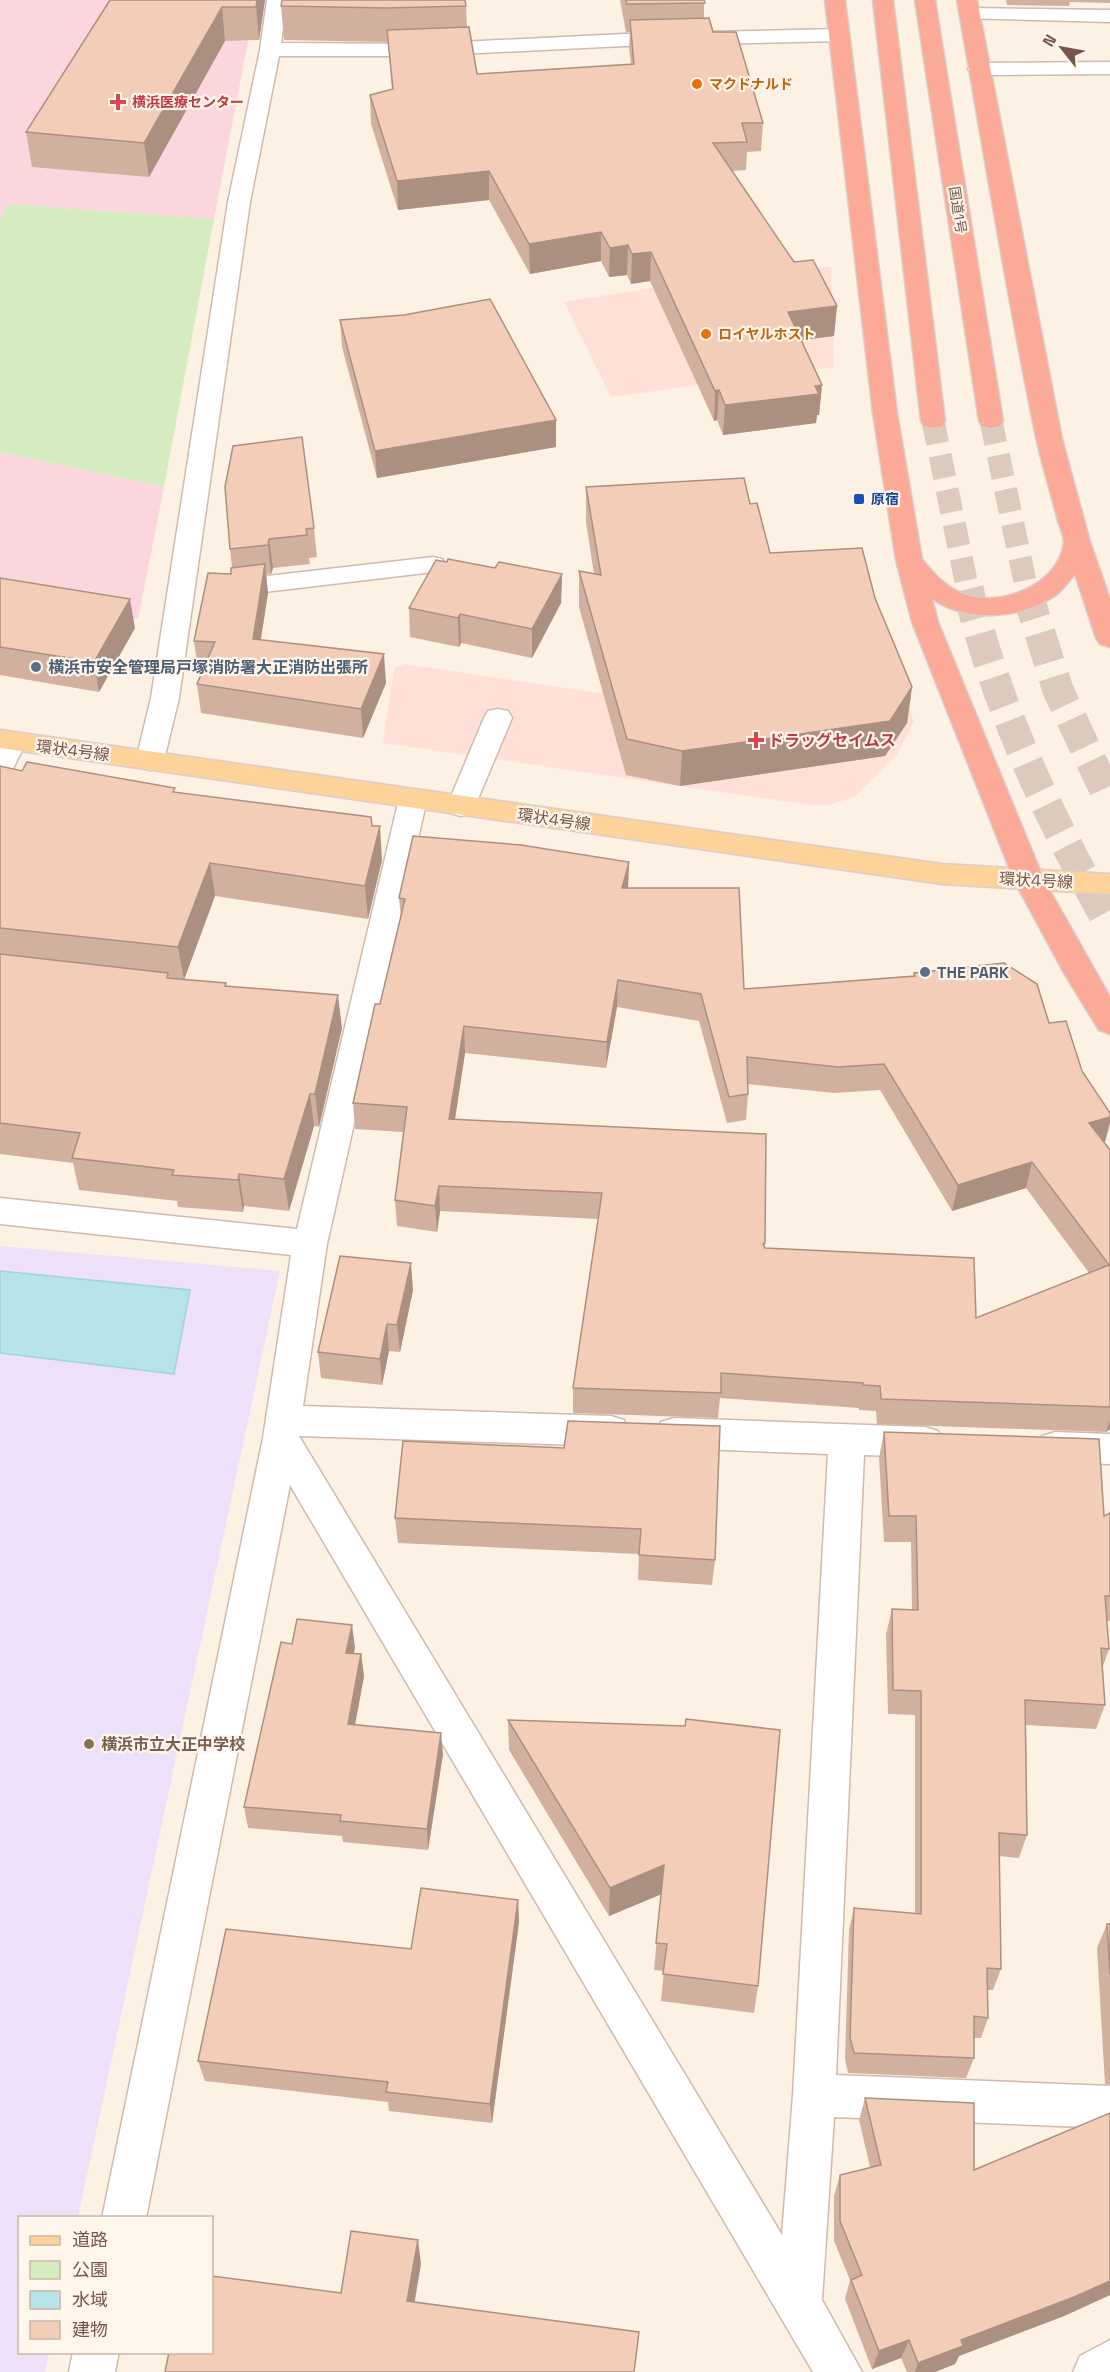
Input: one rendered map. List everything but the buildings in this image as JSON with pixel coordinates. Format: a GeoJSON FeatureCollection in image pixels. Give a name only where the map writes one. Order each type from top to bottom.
{"type":"FeatureCollection","features":[{"type":"Feature","properties":{"kind":"highway"},"geometry":{"type":"LineString","coordinates":[[835,0],[885,413],[909,560],[925,622],[1029,880],[1079,973],[1110,1023]]}},
{"type":"Feature","properties":{"kind":"highway"},"geometry":{"type":"LineString","coordinates":[[883,0],[933,421]]}},
{"type":"Feature","properties":{"kind":"highway","name":"国道1号"},"geometry":{"type":"LineString","coordinates":[[925,0],[991,421]]}},
{"type":"Feature","properties":{"kind":"highway"},"geometry":{"type":"LineString","coordinates":[[968,7],[1049,439],[1077,542],[1107,622]]}},
{"type":"Feature","properties":{"kind":"highway"},"geometry":{"type":"LineString","coordinates":[[909,560],[920,578],[944,596],[980,605],[1002,606],[1026,603],[1045,592],[1072,562],[1077,542]]}},
{"type":"Feature","properties":{"kind":"main road","name":"環状4号線"},"geometry":{"type":"LineString","coordinates":[[6,741],[942,874],[1110,884]]}},
{"type":"Feature","properties":{"kind":"street"},"geometry":{"type":"LineString","coordinates":[[150,760],[165,698],[239,202],[270,50],[277,0]]}},
{"type":"Feature","properties":{"kind":"street"},"geometry":{"type":"LineString","coordinates":[[968,7],[1110,16]]}},
{"type":"Feature","properties":{"kind":"street"},"geometry":{"type":"LineString","coordinates":[[270,50],[358,48],[419,50],[624,40],[839,35]]}},
{"type":"Feature","properties":{"kind":"street"},"geometry":{"type":"LineString","coordinates":[[979,69],[1110,68]]}},
{"type":"Feature","properties":{"kind":"street"},"geometry":{"type":"LineString","coordinates":[[179,596],[238,586],[433,565]]}},
{"type":"Feature","properties":{"kind":"street"},"geometry":{"type":"LineString","coordinates":[[461,806],[498,718]]}},
{"type":"Feature","properties":{"kind":"street"},"geometry":{"type":"LineString","coordinates":[[0,768],[6,741]]}},
{"type":"Feature","properties":{"kind":"street"},"geometry":{"type":"LineString","coordinates":[[124,2216],[281,1429],[310,1244],[413,799]]}},
{"type":"Feature","properties":{"kind":"street"},"geometry":{"type":"LineString","coordinates":[[330,1010],[365,1014]]}},
{"type":"Feature","properties":{"kind":"street"},"geometry":{"type":"LineString","coordinates":[[0,1211],[310,1244]]}},
{"type":"Feature","properties":{"kind":"street"},"geometry":{"type":"LineString","coordinates":[[281,1429],[955,1443]]}},
{"type":"Feature","properties":{"kind":"street"},"geometry":{"type":"LineString","coordinates":[[281,1429],[839,2372]]}},
{"type":"Feature","properties":{"kind":"street"},"geometry":{"type":"LineString","coordinates":[[799,2303],[814,2094],[847,1439]]}},
{"type":"Feature","properties":{"kind":"street"},"geometry":{"type":"LineString","coordinates":[[1026,1446],[1110,1449]]}},
{"type":"Feature","properties":{"kind":"street"},"geometry":{"type":"LineString","coordinates":[[814,2094],[1110,2107]]}},
{"type":"Feature","properties":{"kind":"street"},"geometry":{"type":"LineString","coordinates":[[92,2372],[96,2354]]}},
{"type":"Feature","properties":{"kind":"street"},"geometry":{"type":"LineString","coordinates":[[1096,2372],[1110,2363]]}},
{"type":"Feature","properties":{"kind":"shaded area","name":"横浜医療センター"},"geometry":{"type":"Polygon","coordinates":[[[0,0],[256,0],[214,219],[9,204],[0,221],[0,0]]]}},
{"type":"Feature","properties":{"kind":"shaded area","name":"ロイヤルホスト"},"geometry":{"type":"Polygon","coordinates":[[[831,267],[834,367],[611,397],[564,302],[774,268],[831,267]]]}},
{"type":"Feature","properties":{"kind":"shaded area"},"geometry":{"type":"Polygon","coordinates":[[[0,452],[164,487],[138,619],[0,601],[0,452]]]}},
{"type":"Feature","properties":{"kind":"shaded area"},"geometry":{"type":"Polygon","coordinates":[[[893,659],[914,722],[896,756],[854,797],[829,805],[818,806],[383,743],[394,668],[405,664],[599,693],[893,659]]]}},
{"type":"Feature","properties":{"kind":"shaded area","name":"横浜市立大正中学校"},"geometry":{"type":"Polygon","coordinates":[[[0,1246],[280,1271],[78,2216],[18,2216],[18,2354],[49,2354],[45,2372],[0,2372],[0,1246]]]}},
{"type":"Feature","properties":{"kind":"green space"},"geometry":{"type":"Polygon","coordinates":[[[8,204],[214,219],[164,487],[0,452],[0,221],[8,204]]]}},
{"type":"Feature","properties":{"kind":"water"},"geometry":{"type":"Polygon","coordinates":[[[0,1271],[190,1290],[174,1374],[0,1353],[0,1271]]]}},
{"type":"Feature","properties":{"kind":"tunnel"},"geometry":{"type":"LineString","coordinates":[[933,421],[968,591]]}},
{"type":"Feature","properties":{"kind":"tunnel"},"geometry":{"type":"LineString","coordinates":[[991,421],[1027,591]]}},
{"type":"Feature","properties":{"kind":"tunnel"},"geometry":{"type":"LineString","coordinates":[[968,589],[994,677],[1027,762],[1066,844],[1110,925]]}},
{"type":"Feature","properties":{"kind":"tunnel"},"geometry":{"type":"LineString","coordinates":[[1026,589],[1058,690],[1110,801]]}},
{"type":"Feature","properties":{"kind":"place","name":"マクドナルド"},"geometry":{"type":"Point","coordinates":[697,84]}},
{"type":"Feature","properties":{"kind":"place","name":"横浜医療センター"},"geometry":{"type":"Point","coordinates":[118,102]}},
{"type":"Feature","properties":{"kind":"place","name":"ロイヤルホスト"},"geometry":{"type":"Point","coordinates":[706,334]}},
{"type":"Feature","properties":{"kind":"place","name":"原宿"},"geometry":{"type":"Point","coordinates":[859,499]}},
{"type":"Feature","properties":{"kind":"place","name":"横浜市安全管理局戸塚消防署大正消防出張所"},"geometry":{"type":"Point","coordinates":[36,667]}},
{"type":"Feature","properties":{"kind":"place","name":"ドラッグセイムス"},"geometry":{"type":"Point","coordinates":[756,740]}},
{"type":"Feature","properties":{"kind":"place","name":"THE PARK"},"geometry":{"type":"Point","coordinates":[925,972]}},
{"type":"Feature","properties":{"kind":"place","name":"横浜市立大正中学校"},"geometry":{"type":"Point","coordinates":[89,1744]}}]}
